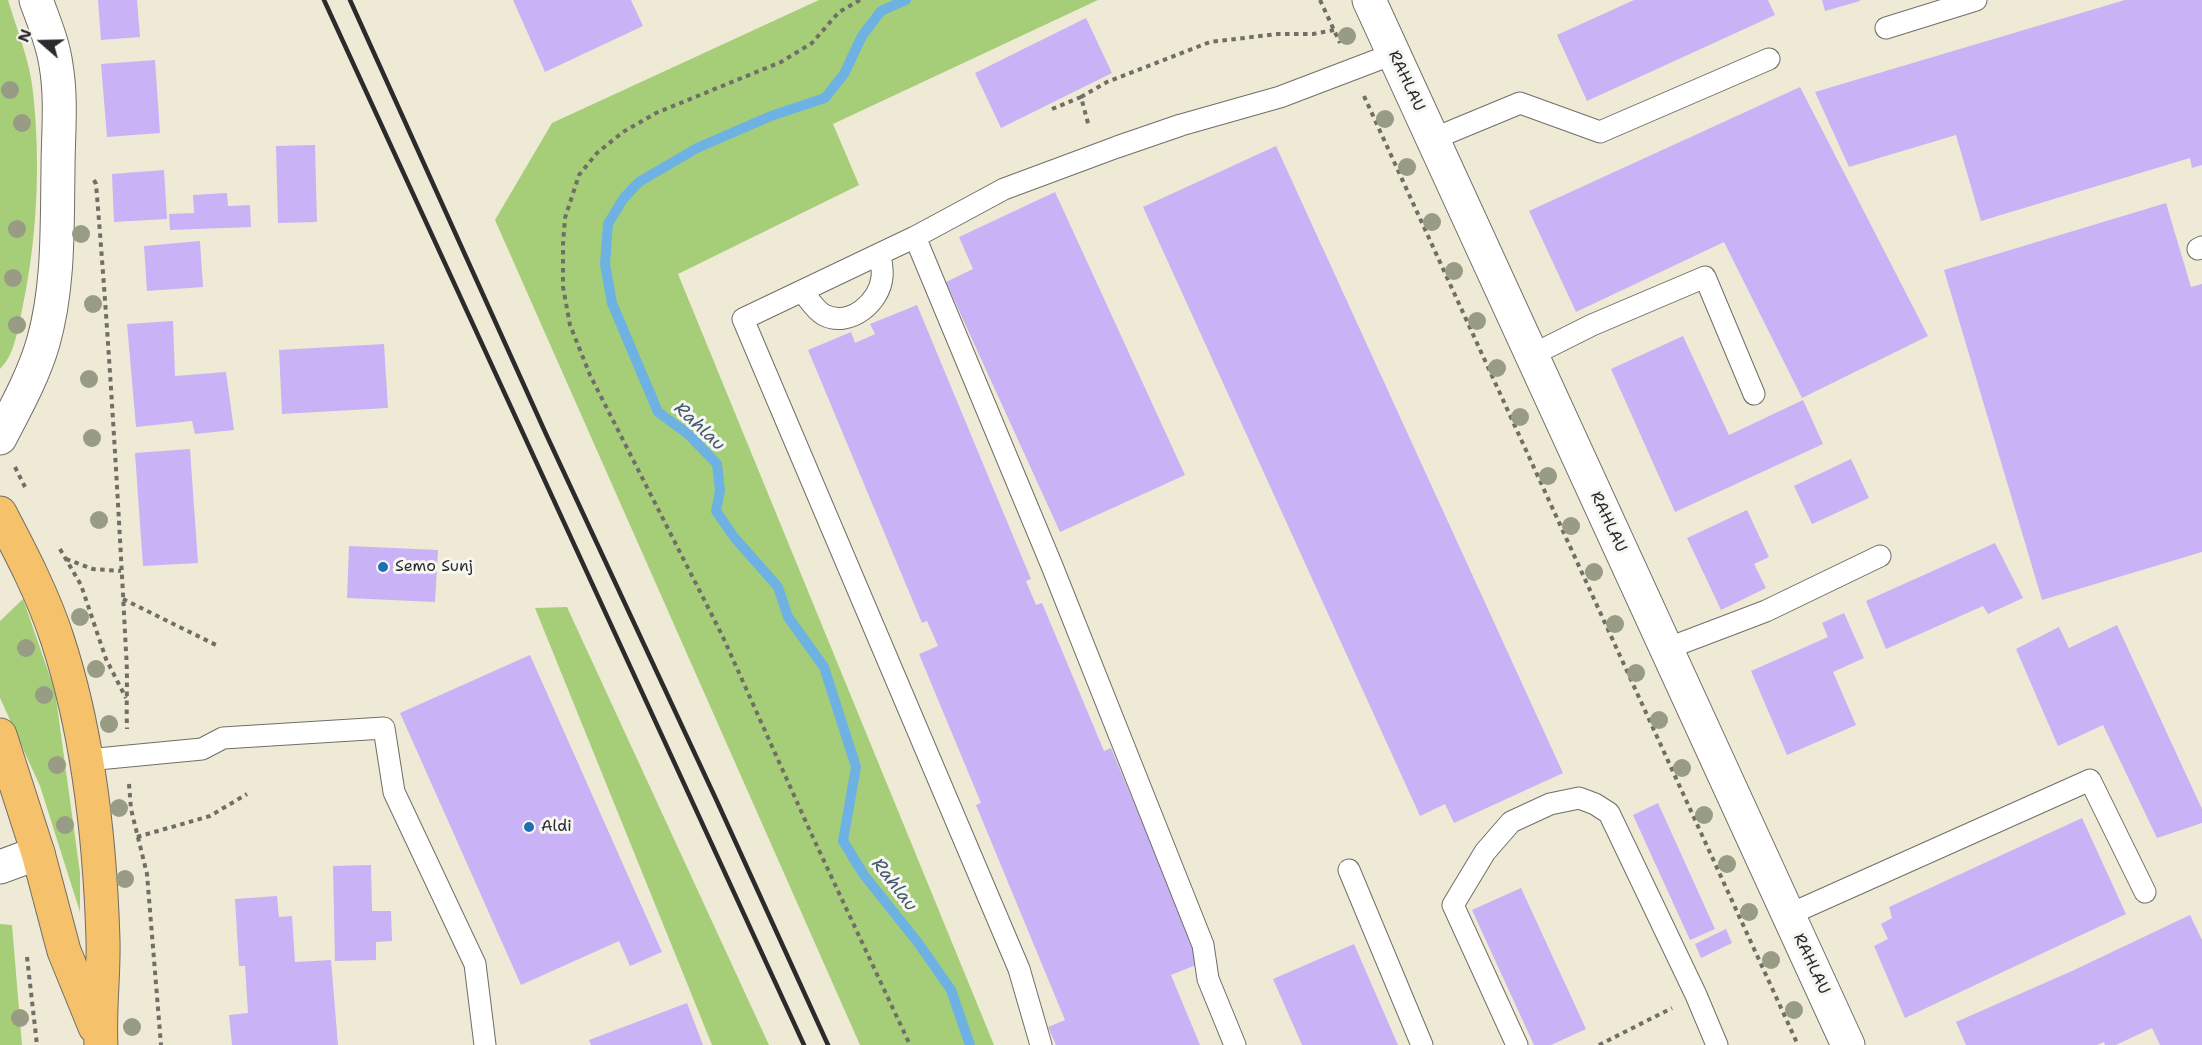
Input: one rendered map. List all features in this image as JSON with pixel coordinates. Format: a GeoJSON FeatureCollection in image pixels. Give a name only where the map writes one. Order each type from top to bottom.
{"type":"FeatureCollection","features":[{"type":"Feature","properties":{"kind":"main road"},"geometry":{"type":"LineString","coordinates":[[0,513],[38,591],[57,637],[73,694],[87,760],[98,846],[102,929],[101,1042]]}},
{"type":"Feature","properties":{"kind":"main road"},"geometry":{"type":"LineString","coordinates":[[0,735],[39,853],[64,951],[101,1042]]}},
{"type":"Feature","properties":{"kind":"street"},"geometry":{"type":"LineString","coordinates":[[0,438],[32,376],[43,343],[50,316],[57,255],[60,110],[52,42],[36,0]]}},
{"type":"Feature","properties":{"kind":"street","name":"RAHLAU"},"geometry":{"type":"LineString","coordinates":[[1369,0],[1848,1045]]}},
{"type":"Feature","properties":{"kind":"street"},"geometry":{"type":"LineString","coordinates":[[0,867],[39,853]]}},
{"type":"Feature","properties":{"kind":"lane"},"geometry":{"type":"LineString","coordinates":[[1886,28],[1976,0]]}},
{"type":"Feature","properties":{"kind":"lane"},"geometry":{"type":"LineString","coordinates":[[1041,1045],[1019,969],[743,319],[915,237],[1004,189],[1181,125],[1280,97],[1393,54]]}},
{"type":"Feature","properties":{"kind":"lane"},"geometry":{"type":"LineString","coordinates":[[1433,139],[1520,103],[1600,132],[1769,59]]}},
{"type":"Feature","properties":{"kind":"lane"},"geometry":{"type":"LineString","coordinates":[[915,237],[1124,742],[1203,945],[1208,979],[1235,1045]]}},
{"type":"Feature","properties":{"kind":"lane"},"geometry":{"type":"LineString","coordinates":[[802,291],[814,307],[824,314],[833,318],[852,316],[872,302],[878,292],[883,277],[880,254]]}},
{"type":"Feature","properties":{"kind":"lane"},"geometry":{"type":"LineString","coordinates":[[1532,355],[1592,325],[1705,277],[1754,394]]}},
{"type":"Feature","properties":{"kind":"lane"},"geometry":{"type":"LineString","coordinates":[[1666,649],[1766,611],[1880,556]]}},
{"type":"Feature","properties":{"kind":"lane"},"geometry":{"type":"LineString","coordinates":[[87,760],[202,749],[223,738],[384,728],[394,792],[475,964],[485,1045]]}},
{"type":"Feature","properties":{"kind":"lane"},"geometry":{"type":"LineString","coordinates":[[1788,915],[2090,780],[2145,892]]}},
{"type":"Feature","properties":{"kind":"lane"},"geometry":{"type":"LineString","coordinates":[[1517,1045],[1453,905],[1485,852],[1511,822],[1550,804],[1579,798],[1609,813],[1718,1045]]}},
{"type":"Feature","properties":{"kind":"lane"},"geometry":{"type":"LineString","coordinates":[[1349,870],[1422,1045]]}},
{"type":"Feature","properties":{"kind":"path"},"geometry":{"type":"LineString","coordinates":[[860,0],[839,12],[812,43],[782,62],[656,113],[623,132],[597,153],[579,175],[565,218],[563,287],[570,325],[590,375],[722,635],[910,1045]]}},
{"type":"Feature","properties":{"kind":"path"},"geometry":{"type":"LineString","coordinates":[[1320,0],[1798,1045]]}},
{"type":"Feature","properties":{"kind":"path"},"geometry":{"type":"LineString","coordinates":[[1052,109],[1081,97],[1107,82],[1210,42],[1278,34],[1313,34],[1334,30]]}},
{"type":"Feature","properties":{"kind":"path"},"geometry":{"type":"LineString","coordinates":[[1081,97],[1090,129]]}},
{"type":"Feature","properties":{"kind":"path"},"geometry":{"type":"LineString","coordinates":[[92,176],[96,184],[107,320],[127,654],[127,756],[131,808],[148,882],[161,1045]]}},
{"type":"Feature","properties":{"kind":"path"},"geometry":{"type":"LineString","coordinates":[[121,572],[93,569],[66,559],[81,585],[106,660],[126,698]]}},
{"type":"Feature","properties":{"kind":"path"},"geometry":{"type":"LineString","coordinates":[[123,598],[216,645]]}},
{"type":"Feature","properties":{"kind":"path"},"geometry":{"type":"LineString","coordinates":[[137,837],[210,816],[247,794]]}},
{"type":"Feature","properties":{"kind":"path"},"geometry":{"type":"LineString","coordinates":[[27,957],[37,1045]]}},
{"type":"Feature","properties":{"kind":"path"},"geometry":{"type":"LineString","coordinates":[[1599,1045],[1696,995]]}},
{"type":"Feature","properties":{"kind":"green space"},"geometry":{"type":"Polygon","coordinates":[[[0,0],[8,0],[29,69],[33,92],[37,175],[31,256],[22,310],[15,342],[0,369],[0,0]]]}},
{"type":"Feature","properties":{"kind":"green space"},"geometry":{"type":"Polygon","coordinates":[[[819,0],[1098,0],[833,124],[859,185],[678,274],[994,1045],[860,1045],[495,220],[552,123],[819,0]]]}},
{"type":"Feature","properties":{"kind":"green space"},"geometry":{"type":"Polygon","coordinates":[[[23,599],[55,691],[80,873],[80,912],[40,786],[0,698],[0,621],[23,599]]]}},
{"type":"Feature","properties":{"kind":"green space"},"geometry":{"type":"Polygon","coordinates":[[[567,607],[769,1045],[712,1045],[535,608],[567,607]]]}},
{"type":"Feature","properties":{"kind":"green space"},"geometry":{"type":"Polygon","coordinates":[[[0,924],[12,925],[22,1045],[0,1045],[0,924]]]}},
{"type":"Feature","properties":{"kind":"building"},"geometry":{"type":"Polygon","coordinates":[[[98,0],[137,0],[140,37],[101,40],[98,0]]]}},
{"type":"Feature","properties":{"kind":"building"},"geometry":{"type":"Polygon","coordinates":[[[513,0],[631,0],[643,26],[545,72],[513,0]]]}},
{"type":"Feature","properties":{"kind":"building"},"geometry":{"type":"Polygon","coordinates":[[[1634,0],[1768,0],[1775,15],[1587,101],[1557,35],[1634,0]]]}},
{"type":"Feature","properties":{"kind":"building"},"geometry":{"type":"Polygon","coordinates":[[[1822,0],[1860,0],[1860,1],[1825,11],[1822,0]]]}},
{"type":"Feature","properties":{"kind":"building"},"geometry":{"type":"Polygon","coordinates":[[[2125,0],[2202,0],[2202,165],[2192,168],[2190,158],[1981,221],[1956,135],[1849,167],[1815,92],[2125,0]]]}},
{"type":"Feature","properties":{"kind":"building"},"geometry":{"type":"Polygon","coordinates":[[[1086,18],[1112,73],[1001,128],[975,73],[1086,18]]]}},
{"type":"Feature","properties":{"kind":"building"},"geometry":{"type":"Polygon","coordinates":[[[155,60],[160,133],[107,137],[101,64],[155,60]]]}},
{"type":"Feature","properties":{"kind":"building"},"geometry":{"type":"Polygon","coordinates":[[[1800,87],[1928,336],[1802,398],[1724,242],[1576,312],[1529,211],[1800,87]]]}},
{"type":"Feature","properties":{"kind":"building"},"geometry":{"type":"Polygon","coordinates":[[[315,145],[317,222],[278,223],[276,146],[315,145]]]}},
{"type":"Feature","properties":{"kind":"building"},"geometry":{"type":"Polygon","coordinates":[[[1276,146],[1563,773],[1454,823],[1445,804],[1420,816],[1143,207],[1276,146]]]}},
{"type":"Feature","properties":{"kind":"building"},"geometry":{"type":"Polygon","coordinates":[[[164,170],[167,219],[114,222],[112,174],[164,170]]]}},
{"type":"Feature","properties":{"kind":"building"},"geometry":{"type":"Polygon","coordinates":[[[1055,192],[1185,475],[1060,532],[946,282],[973,269],[959,237],[1055,192]]]}},
{"type":"Feature","properties":{"kind":"building"},"geometry":{"type":"Polygon","coordinates":[[[227,193],[228,206],[250,205],[251,227],[170,230],[169,214],[194,213],[193,195],[227,193]]]}},
{"type":"Feature","properties":{"kind":"building"},"geometry":{"type":"Polygon","coordinates":[[[2166,203],[2191,287],[2202,284],[2202,552],[2042,600],[1944,270],[2166,203]]]}},
{"type":"Feature","properties":{"kind":"building"},"geometry":{"type":"Polygon","coordinates":[[[200,241],[203,287],[147,291],[144,246],[200,241]]]}},
{"type":"Feature","properties":{"kind":"building"},"geometry":{"type":"Polygon","coordinates":[[[917,305],[1031,579],[1026,581],[1036,605],[1042,603],[1104,751],[1111,748],[1201,963],[1171,975],[1200,1045],[1056,1045],[1048,1027],[1065,1020],[976,805],[981,803],[919,654],[938,646],[927,621],[922,623],[808,350],[851,332],[855,343],[875,334],[870,324],[917,305]]]}},
{"type":"Feature","properties":{"kind":"building"},"geometry":{"type":"Polygon","coordinates":[[[173,321],[175,376],[226,372],[234,430],[195,434],[192,421],[136,427],[127,324],[173,321]]]}},
{"type":"Feature","properties":{"kind":"building"},"geometry":{"type":"Polygon","coordinates":[[[1683,336],[1729,435],[1803,400],[1823,444],[1675,512],[1611,369],[1683,336]]]}},
{"type":"Feature","properties":{"kind":"building"},"geometry":{"type":"Polygon","coordinates":[[[384,344],[388,408],[282,414],[279,350],[384,344]]]}},
{"type":"Feature","properties":{"kind":"building"},"geometry":{"type":"Polygon","coordinates":[[[190,449],[198,563],[143,566],[135,453],[190,449]]]}},
{"type":"Feature","properties":{"kind":"building"},"geometry":{"type":"Polygon","coordinates":[[[1851,459],[1869,498],[1812,524],[1794,486],[1851,459]]]}},
{"type":"Feature","properties":{"kind":"building"},"geometry":{"type":"Polygon","coordinates":[[[1747,510],[1769,557],[1754,564],[1766,588],[1721,610],[1687,538],[1747,510]]]}},
{"type":"Feature","properties":{"kind":"building"},"geometry":{"type":"Polygon","coordinates":[[[1995,543],[2023,598],[1988,614],[1983,606],[1886,649],[1866,601],[1995,543]]]}},
{"type":"Feature","properties":{"kind":"building"},"geometry":{"type":"Polygon","coordinates":[[[349,546],[438,550],[435,602],[347,598],[349,546]]]}},
{"type":"Feature","properties":{"kind":"building"},"geometry":{"type":"Polygon","coordinates":[[[1844,613],[1864,658],[1833,672],[1856,725],[1787,755],[1751,671],[1828,637],[1822,623],[1844,613]]]}},
{"type":"Feature","properties":{"kind":"building"},"geometry":{"type":"Polygon","coordinates":[[[2117,625],[2202,809],[2202,823],[2157,838],[2103,725],[2058,746],[2016,649],[2059,627],[2069,648],[2117,625]]]}},
{"type":"Feature","properties":{"kind":"building","name":"Aldi"},"geometry":{"type":"Polygon","coordinates":[[[530,655],[662,952],[630,966],[619,941],[521,985],[400,713],[530,655]]]}},
{"type":"Feature","properties":{"kind":"building"},"geometry":{"type":"Polygon","coordinates":[[[1658,803],[1715,929],[1690,940],[1633,815],[1658,803]]]}},
{"type":"Feature","properties":{"kind":"building"},"geometry":{"type":"Polygon","coordinates":[[[2082,818],[2126,914],[1905,1018],[1874,946],[1888,939],[1881,924],[1892,918],[1889,907],[2082,818]]]}},
{"type":"Feature","properties":{"kind":"building"},"geometry":{"type":"Polygon","coordinates":[[[371,865],[372,911],[391,911],[392,941],[376,942],[376,960],[335,961],[333,866],[371,865]]]}},
{"type":"Feature","properties":{"kind":"building"},"geometry":{"type":"Polygon","coordinates":[[[1521,888],[1586,1029],[1551,1045],[1534,1045],[1472,910],[1521,888]]]}},
{"type":"Feature","properties":{"kind":"building"},"geometry":{"type":"Polygon","coordinates":[[[277,896],[279,917],[292,916],[295,962],[331,960],[338,1045],[232,1045],[229,1015],[248,1013],[245,966],[239,966],[235,899],[277,896]]]}},
{"type":"Feature","properties":{"kind":"building"},"geometry":{"type":"Polygon","coordinates":[[[2190,915],[2202,940],[2202,1045],[2160,1045],[2152,1028],[2116,1045],[2105,1045],[2104,1042],[2097,1045],[1966,1045],[1956,1022],[2072,971],[2190,915]]]}},
{"type":"Feature","properties":{"kind":"building"},"geometry":{"type":"Polygon","coordinates":[[[1726,929],[1732,943],[1701,958],[1695,944],[1726,929]]]}},
{"type":"Feature","properties":{"kind":"building"},"geometry":{"type":"Polygon","coordinates":[[[1354,944],[1398,1045],[1302,1045],[1273,979],[1354,944]]]}},
{"type":"Feature","properties":{"kind":"building"},"geometry":{"type":"Polygon","coordinates":[[[687,1003],[703,1045],[591,1045],[589,1040],[687,1003]]]}},
{"type":"Feature","properties":{"kind":"waterway","name":"Rahlau"},"geometry":{"type":"LineString","coordinates":[[906,0],[881,11],[862,36],[844,74],[825,98],[771,116],[697,148],[639,182],[623,199],[608,224],[605,264],[612,303],[658,412],[688,434],[717,464],[720,491],[716,511],[734,537],[778,587],[788,617],[824,667],[856,767],[843,841],[864,875],[919,944],[951,990],[970,1045]]}},
{"type":"Feature","properties":{"kind":"railway"},"geometry":{"type":"LineString","coordinates":[[324,0],[804,1045]]}},
{"type":"Feature","properties":{"kind":"railway"},"geometry":{"type":"LineString","coordinates":[[350,0],[546,434],[828,1045]]}},
{"type":"Feature","properties":{"kind":"place","name":"Semo Sunj"},"geometry":{"type":"Point","coordinates":[383,567]}},
{"type":"Feature","properties":{"kind":"place","name":"Aldi"},"geometry":{"type":"Point","coordinates":[529,827]}}]}
